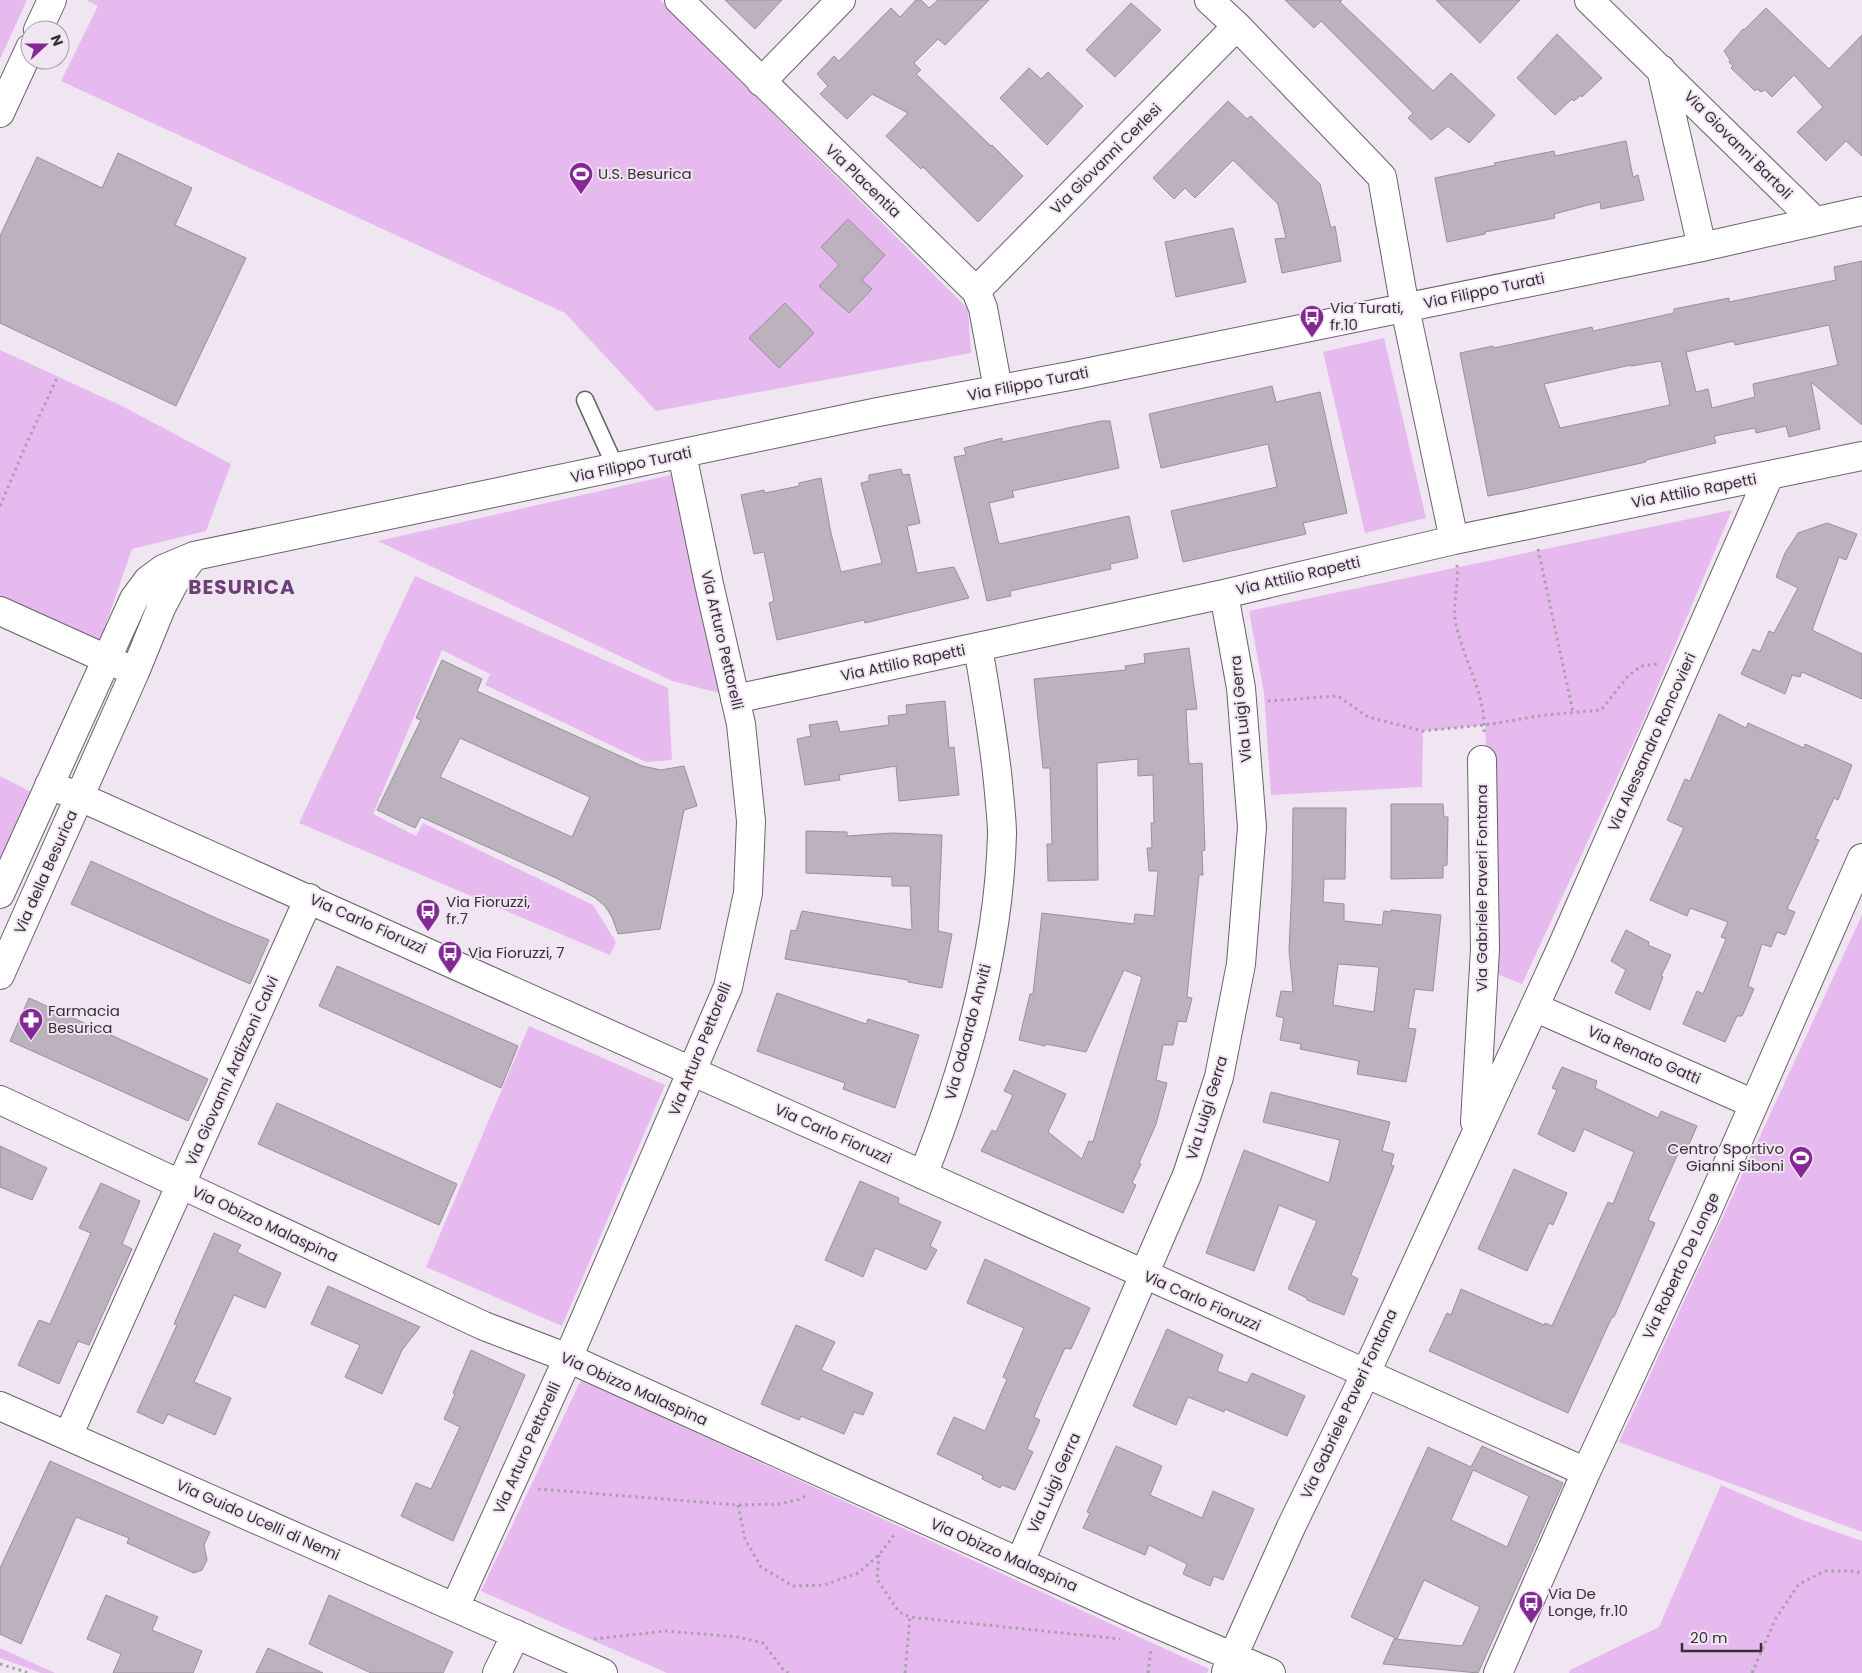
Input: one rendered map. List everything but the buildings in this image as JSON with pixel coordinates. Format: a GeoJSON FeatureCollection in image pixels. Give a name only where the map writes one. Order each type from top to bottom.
{"type":"FeatureCollection","features":[{"type":"Feature","properties":{"kind":"street"},"geometry":{"type":"LineString","coordinates":[[43,20],[52,0]]}},
{"type":"Feature","properties":{"kind":"street","name":"Via Placentia"},"geometry":{"type":"LineString","coordinates":[[679,0],[976,291],[983,308],[998,390]]}},
{"type":"Feature","properties":{"kind":"street"},"geometry":{"type":"LineString","coordinates":[[761,82],[840,0]]}},
{"type":"Feature","properties":{"kind":"street"},"geometry":{"type":"LineString","coordinates":[[1209,0],[1237,26],[1382,177],[1405,308],[1454,540]]}},
{"type":"Feature","properties":{"kind":"street","name":"Via Giovanni Bartoli"},"geometry":{"type":"LineString","coordinates":[[1589,0],[1815,221]]}},
{"type":"Feature","properties":{"kind":"street","name":"Via Giovanni Cerlesi"},"geometry":{"type":"LineString","coordinates":[[976,291],[1237,26]]}},
{"type":"Feature","properties":{"kind":"street","name":"Via Giovanni Bartoli"},"geometry":{"type":"LineString","coordinates":[[1661,69],[1702,247]]}},
{"type":"Feature","properties":{"kind":"street"},"geometry":{"type":"LineString","coordinates":[[0,113],[20,70]]}},
{"type":"Feature","properties":{"kind":"street","name":"Via Filippo Turati"},"geometry":{"type":"LineString","coordinates":[[194,556],[878,412],[998,390],[1702,247],[1862,211]]}},
{"type":"Feature","properties":{"kind":"street","name":"Via Arturo Pettorelli"},"geometry":{"type":"LineString","coordinates":[[455,1608],[568,1358],[728,987],[748,893],[751,820],[741,724],[682,454]]}},
{"type":"Feature","properties":{"kind":"street","name":"Via Attilio Rapetti"},"geometry":{"type":"LineString","coordinates":[[735,699],[1224,594],[1454,540],[1862,456]]}},
{"type":"Feature","properties":{"kind":"street","name":"Via Alessandro Roncovieri"},"geometry":{"type":"LineString","coordinates":[[1534,1007],[1769,476]]}},
{"type":"Feature","properties":{"kind":"street"},"geometry":{"type":"LineString","coordinates":[[0,894],[134,599],[148,580],[163,569],[194,556]]}},
{"type":"Feature","properties":{"kind":"street","name":"Via della Besurica"},"geometry":{"type":"LineString","coordinates":[[0,975],[135,672],[161,608],[174,582],[194,556]]}},
{"type":"Feature","properties":{"kind":"street","name":"Via Luigi Gerra"},"geometry":{"type":"LineString","coordinates":[[1020,1562],[1145,1275],[1186,1175],[1219,1077],[1241,964],[1252,827],[1243,704],[1224,594]]}},
{"type":"Feature","properties":{"kind":"street"},"geometry":{"type":"LineString","coordinates":[[0,611],[135,672]]}},
{"type":"Feature","properties":{"kind":"street","name":"Via Odoardo Anviti"},"geometry":{"type":"LineString","coordinates":[[923,1175],[945,1120],[980,998],[996,910],[1002,833],[996,753],[978,647]]}},
{"type":"Feature","properties":{"kind":"street","name":"Via Gabriele Paveri Fontana"},"geometry":{"type":"LineString","coordinates":[[1474,1136],[1485,949],[1482,760]]}},
{"type":"Feature","properties":{"kind":"street","name":"Via della Besurica"},"geometry":{"type":"LineString","coordinates":[[49,785],[80,797]]}},
{"type":"Feature","properties":{"kind":"street","name":"Via Carlo Fioruzzi"},"geometry":{"type":"LineString","coordinates":[[80,797],[1586,1472]]}},
{"type":"Feature","properties":{"kind":"street","name":"Via Roberto De Longe"},"geometry":{"type":"LineString","coordinates":[[1498,1673],[1586,1472],[1704,1218],[1862,858]]}},
{"type":"Feature","properties":{"kind":"street","name":"Via Giovanni Ardizzoni Calvi"},"geometry":{"type":"LineString","coordinates":[[68,1436],[309,898]]}},
{"type":"Feature","properties":{"kind":"street","name":"Via Renato Gatti"},"geometry":{"type":"LineString","coordinates":[[1534,1007],[1754,1104]]}},
{"type":"Feature","properties":{"kind":"street","name":"Via Gabriele Paveri Fontana"},"geometry":{"type":"LineString","coordinates":[[1230,1665],[1291,1527],[1365,1374],[1534,1007]]}},
{"type":"Feature","properties":{"kind":"street","name":"Via Obizzo Malaspina"},"geometry":{"type":"LineString","coordinates":[[0,1100],[484,1326],[568,1358],[1020,1562],[1230,1665],[1271,1673]]}},
{"type":"Feature","properties":{"kind":"street","name":"Via Guido Ucelli di Nemi"},"geometry":{"type":"LineString","coordinates":[[0,1406],[603,1673]]}},
{"type":"Feature","properties":{"kind":"street"},"geometry":{"type":"LineString","coordinates":[[497,1673],[516,1634]]}},
{"type":"Feature","properties":{"kind":"lane"},"geometry":{"type":"LineString","coordinates":[[585,400],[616,468]]}},
{"type":"Feature","properties":{"kind":"path"},"geometry":{"type":"LineString","coordinates":[[0,506],[58,376]]}},
{"type":"Feature","properties":{"kind":"path"},"geometry":{"type":"LineString","coordinates":[[1533,524],[1573,712]]}},
{"type":"Feature","properties":{"kind":"path"},"geometry":{"type":"LineString","coordinates":[[1454,540],[1458,577],[1455,616],[1460,640],[1480,695],[1485,725],[1482,760]]}},
{"type":"Feature","properties":{"kind":"path"},"geometry":{"type":"LineString","coordinates":[[1243,704],[1338,696],[1368,717],[1423,730],[1485,725],[1545,714],[1601,710],[1628,676],[1642,666],[1688,662]]}},
{"type":"Feature","properties":{"kind":"path"},"geometry":{"type":"LineString","coordinates":[[530,1489],[738,1505],[780,1504],[801,1499],[830,1477]]}},
{"type":"Feature","properties":{"kind":"path"},"geometry":{"type":"LineString","coordinates":[[738,1505],[745,1540],[761,1568],[793,1586],[824,1585],[858,1574],[879,1555],[911,1513]]}},
{"type":"Feature","properties":{"kind":"path"},"geometry":{"type":"LineString","coordinates":[[879,1555],[877,1578],[899,1612],[910,1617],[1122,1639]]}},
{"type":"Feature","properties":{"kind":"path"},"geometry":{"type":"LineString","coordinates":[[1752,1673],[1776,1618],[1799,1584],[1825,1572],[1862,1572]]}},
{"type":"Feature","properties":{"kind":"path"},"geometry":{"type":"LineString","coordinates":[[905,1673],[910,1617]]}},
{"type":"Feature","properties":{"kind":"path"},"geometry":{"type":"LineString","coordinates":[[591,1639],[666,1631],[738,1637],[763,1643],[785,1672],[789,1673]]}},
{"type":"Feature","properties":{"kind":"path"},"geometry":{"type":"LineString","coordinates":[[1148,1673],[1151,1642]]}},
{"type":"Feature","properties":{"kind":"path"},"geometry":{"type":"LineString","coordinates":[[0,1664],[29,1673]]}},
{"type":"Feature","properties":{"kind":"shaded area"},"geometry":{"type":"Polygon","coordinates":[[[0,0],[27,0],[0,59],[0,0]]]}},
{"type":"Feature","properties":{"kind":"shaded area","name":"U.S. Besurica"},"geometry":{"type":"Polygon","coordinates":[[[86,0],[660,0],[968,309],[971,353],[656,411],[565,313],[61,81],[66,70],[70,70],[70,63],[98,6],[86,0]]]}},
{"type":"Feature","properties":{"kind":"shaded area"},"geometry":{"type":"Polygon","coordinates":[[[1384,338],[1426,518],[1365,533],[1323,352],[1384,338]]]}},
{"type":"Feature","properties":{"kind":"shaded area"},"geometry":{"type":"Polygon","coordinates":[[[0,350],[122,406],[231,464],[206,531],[132,549],[98,647],[0,603],[0,350]]]}},
{"type":"Feature","properties":{"kind":"shaded area"},"geometry":{"type":"Polygon","coordinates":[[[671,475],[723,694],[672,681],[378,541],[671,475]]]}},
{"type":"Feature","properties":{"kind":"shaded area"},"geometry":{"type":"Polygon","coordinates":[[[1732,510],[1641,726],[1522,984],[1497,974],[1485,725],[1423,731],[1422,787],[1271,795],[1264,693],[1249,611],[1732,510]]]}},
{"type":"Feature","properties":{"kind":"shaded area"},"geometry":{"type":"Polygon","coordinates":[[[415,576],[668,688],[672,760],[646,762],[485,685],[490,674],[442,650],[373,814],[416,836],[423,823],[593,905],[616,942],[610,955],[299,823],[415,576]]]}},
{"type":"Feature","properties":{"kind":"shaded area"},"geometry":{"type":"Polygon","coordinates":[[[0,776],[43,798],[0,893],[0,776]]]}},
{"type":"Feature","properties":{"kind":"shaded area","name":"Centro Sportivo Gianni Siboni"},"geometry":{"type":"Polygon","coordinates":[[[1862,915],[1862,1532],[1619,1442],[1862,915]]]}},
{"type":"Feature","properties":{"kind":"shaded area"},"geometry":{"type":"Polygon","coordinates":[[[529,1026],[665,1085],[562,1326],[426,1267],[529,1026]]]}},
{"type":"Feature","properties":{"kind":"shaded area"},"geometry":{"type":"Polygon","coordinates":[[[581,1380],[1209,1669],[1207,1673],[667,1673],[481,1591],[581,1380]]]}},
{"type":"Feature","properties":{"kind":"shaded area"},"geometry":{"type":"Polygon","coordinates":[[[1721,1485],[1800,1519],[1862,1541],[1862,1673],[1569,1673],[1570,1670],[1659,1627],[1721,1485]]]}},
{"type":"Feature","properties":{"kind":"shaded area"},"geometry":{"type":"Polygon","coordinates":[[[0,1648],[55,1673],[41,1673],[0,1658],[0,1648]]]}},
{"type":"Feature","properties":{"kind":"place","name":"U.S. Besurica"},"geometry":{"type":"Point","coordinates":[581,195]}},
{"type":"Feature","properties":{"kind":"place","name":"Via Turati, fr.10"},"geometry":{"type":"Point","coordinates":[1312,338]}},
{"type":"Feature","properties":{"kind":"place","name":"Via Fioruzzi, fr.7"},"geometry":{"type":"Point","coordinates":[428,932]}},
{"type":"Feature","properties":{"kind":"place","name":"Via Fioruzzi, 7"},"geometry":{"type":"Point","coordinates":[450,974]}},
{"type":"Feature","properties":{"kind":"place","name":"Farmacia Besurica"},"geometry":{"type":"Point","coordinates":[31,1041]}},
{"type":"Feature","properties":{"kind":"place","name":"Centro Sportivo Gianni Siboni"},"geometry":{"type":"Point","coordinates":[1801,1179]}},
{"type":"Feature","properties":{"kind":"place","name":"Via De Longe, fr.10"},"geometry":{"type":"Point","coordinates":[1531,1624]}},
{"type":"Feature","properties":{"kind":"district","name":"BESURICA"},"geometry":{"type":"Point","coordinates":[242,587]}}]}
